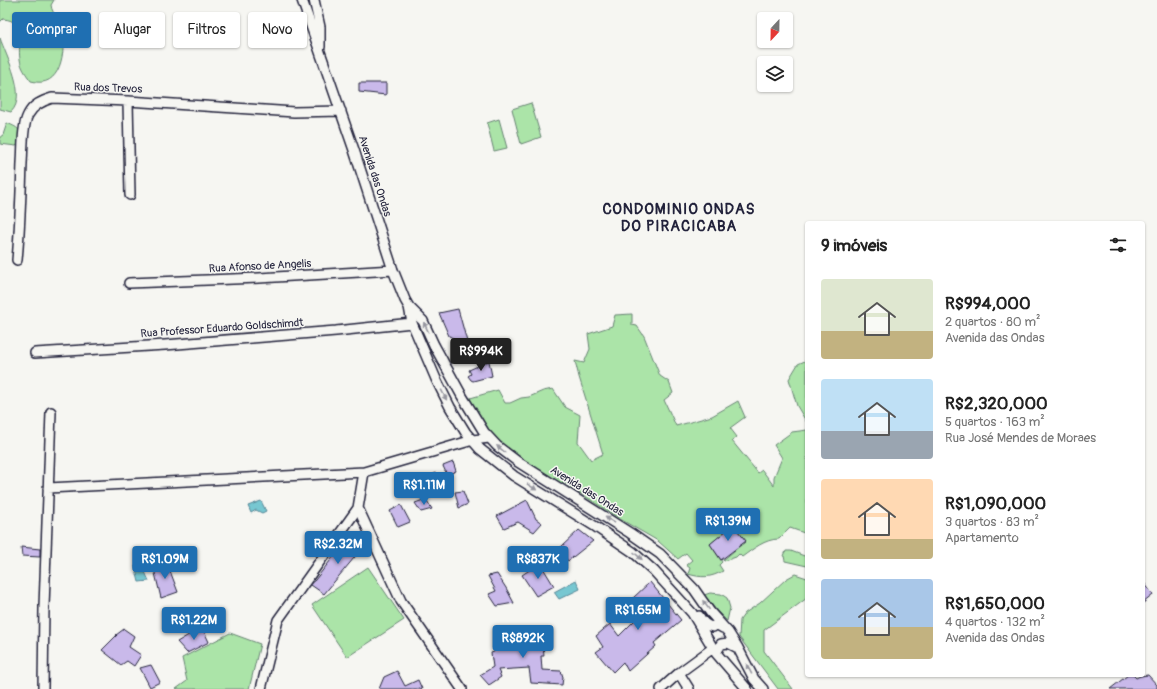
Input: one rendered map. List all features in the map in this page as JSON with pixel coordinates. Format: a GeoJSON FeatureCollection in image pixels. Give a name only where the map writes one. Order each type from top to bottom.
{"type":"FeatureCollection","features":[{"type":"Feature","properties":{"kind":"street","name":"Avenida das Ondas"},"geometry":{"type":"LineString","coordinates":[[302,0],[341,111],[393,270],[405,300],[409,307],[423,321],[471,413],[489,438],[518,462],[630,533],[660,554],[694,589],[710,612],[728,632],[754,679],[763,689]]}},
{"type":"Feature","properties":{"kind":"street"},"geometry":{"type":"LineString","coordinates":[[307,0],[313,18],[320,27]]}},
{"type":"Feature","properties":{"kind":"street","name":"Avenida das Ondas"},"geometry":{"type":"LineString","coordinates":[[314,0],[320,27],[320,52]]}},
{"type":"Feature","properties":{"kind":"street","name":"Rua dos Trevos"},"geometry":{"type":"LineString","coordinates":[[17,260],[23,134],[28,115],[36,104],[44,100],[52,98],[128,101],[294,112],[341,111]]}},
{"type":"Feature","properties":{"kind":"street"},"geometry":{"type":"LineString","coordinates":[[128,101],[130,195]]}},
{"type":"Feature","properties":{"kind":"street","name":"Rua Afonso de Angelis"},"geometry":{"type":"LineString","coordinates":[[129,283],[259,278],[393,270]]}},
{"type":"Feature","properties":{"kind":"street","name":"Avenida das Ondas"},"geometry":{"type":"LineString","coordinates":[[409,307],[412,323],[431,368],[450,407],[466,433],[486,454],[514,476],[634,552],[684,603],[692,613],[714,650],[747,689]]}},
{"type":"Feature","properties":{"kind":"street","name":"Rua Professor Eduardo Goldschimdt"},"geometry":{"type":"LineString","coordinates":[[35,353],[165,345],[336,331],[412,323]]}},
{"type":"Feature","properties":{"kind":"street"},"geometry":{"type":"LineString","coordinates":[[425,354],[437,350]]}},
{"type":"Feature","properties":{"kind":"street"},"geometry":{"type":"LineString","coordinates":[[431,368],[445,364]]}},
{"type":"Feature","properties":{"kind":"street"},"geometry":{"type":"LineString","coordinates":[[45,688],[44,607],[51,412]]}},
{"type":"Feature","properties":{"kind":"street"},"geometry":{"type":"LineString","coordinates":[[48,488],[364,472],[473,440],[489,438]]}},
{"type":"Feature","properties":{"kind":"street"},"geometry":{"type":"LineString","coordinates":[[261,689],[278,620],[358,508],[364,472]]}},
{"type":"Feature","properties":{"kind":"street"},"geometry":{"type":"LineString","coordinates":[[358,508],[402,601],[462,689]]}},
{"type":"Feature","properties":{"kind":"street"},"geometry":{"type":"LineString","coordinates":[[684,603],[708,626],[713,627],[716,624],[728,632]]}},
{"type":"Feature","properties":{"kind":"street"},"geometry":{"type":"LineString","coordinates":[[661,689],[679,673],[721,644],[728,643],[738,648]]}},
{"type":"Feature","properties":{"kind":"street"},"geometry":{"type":"LineString","coordinates":[[679,673],[689,689]]}},
{"type":"Feature","properties":{"kind":"green space"},"geometry":{"type":"Polygon","coordinates":[[[0,0],[54,0],[51,5],[53,12],[12,12],[12,22],[3,19],[0,22],[0,0]]]}},
{"type":"Feature","properties":{"kind":"green space"},"geometry":{"type":"Polygon","coordinates":[[[0,38],[11,65],[17,86],[16,105],[11,112],[0,109],[0,38]]]}},
{"type":"Feature","properties":{"kind":"green space"},"geometry":{"type":"Polygon","coordinates":[[[19,48],[63,48],[62,57],[55,74],[49,80],[41,82],[31,81],[21,65],[19,48]]]}},
{"type":"Feature","properties":{"kind":"green space"},"geometry":{"type":"Polygon","coordinates":[[[531,103],[541,137],[521,144],[512,109],[531,103]]]}},
{"type":"Feature","properties":{"kind":"green space"},"geometry":{"type":"Polygon","coordinates":[[[499,119],[507,148],[494,151],[487,123],[499,119]]]}},
{"type":"Feature","properties":{"kind":"green space"},"geometry":{"type":"Polygon","coordinates":[[[7,123],[19,130],[19,144],[16,146],[0,144],[0,137],[3,135],[7,123]]]}},
{"type":"Feature","properties":{"kind":"green space"},"geometry":{"type":"Polygon","coordinates":[[[632,314],[632,325],[637,326],[644,336],[660,376],[669,382],[673,393],[664,400],[676,426],[712,416],[738,401],[745,417],[730,428],[737,437],[732,441],[758,473],[762,470],[774,486],[774,477],[782,458],[774,445],[792,432],[805,430],[805,533],[790,528],[779,539],[774,539],[764,543],[742,557],[739,554],[736,557],[724,561],[723,560],[746,541],[733,525],[710,544],[722,562],[719,565],[723,571],[706,577],[688,574],[690,568],[686,565],[692,560],[686,553],[678,559],[658,541],[620,519],[564,483],[560,485],[503,446],[487,430],[467,399],[498,390],[505,403],[510,403],[521,398],[529,397],[543,391],[553,389],[565,407],[580,415],[578,442],[591,460],[603,454],[575,361],[584,363],[590,349],[588,334],[612,326],[615,315],[632,314]]]}},
{"type":"Feature","properties":{"kind":"green space"},"geometry":{"type":"Polygon","coordinates":[[[805,361],[805,420],[797,406],[789,379],[798,364],[805,361]]]}},
{"type":"Feature","properties":{"kind":"green space"},"geometry":{"type":"Polygon","coordinates":[[[786,551],[791,551],[805,556],[805,566],[785,561],[784,556],[786,551]]]}},
{"type":"Feature","properties":{"kind":"green space"},"geometry":{"type":"Polygon","coordinates":[[[368,567],[404,620],[347,657],[312,605],[368,567]]]}},
{"type":"Feature","properties":{"kind":"green space"},"geometry":{"type":"Polygon","coordinates":[[[795,574],[805,577],[805,599],[764,630],[764,651],[793,689],[778,689],[739,637],[740,620],[745,613],[760,603],[786,579],[795,574]]]}},
{"type":"Feature","properties":{"kind":"green space"},"geometry":{"type":"Polygon","coordinates":[[[710,593],[721,594],[727,598],[730,608],[727,621],[704,595],[710,593]]]}},
{"type":"Feature","properties":{"kind":"green space"},"geometry":{"type":"Polygon","coordinates":[[[230,633],[260,644],[249,689],[176,689],[187,681],[182,658],[230,633]]]}},
{"type":"Feature","properties":{"kind":"water"},"geometry":{"type":"Polygon","coordinates":[[[261,501],[266,511],[262,513],[256,510],[251,513],[248,506],[261,501]]]}},
{"type":"Feature","properties":{"kind":"water"},"geometry":{"type":"Polygon","coordinates":[[[142,565],[149,581],[139,582],[135,566],[142,565]]]}},
{"type":"Feature","properties":{"kind":"water"},"geometry":{"type":"Polygon","coordinates":[[[576,580],[580,589],[559,599],[554,592],[576,580]]]}},
{"type":"Feature","properties":{"kind":"building"},"geometry":{"type":"Polygon","coordinates":[[[359,83],[386,83],[386,95],[359,92],[359,83]]]}},
{"type":"Feature","properties":{"kind":"building"},"geometry":{"type":"Polygon","coordinates":[[[458,309],[469,349],[471,348],[473,357],[462,359],[455,339],[449,336],[439,313],[458,309]]]}},
{"type":"Feature","properties":{"kind":"building"},"geometry":{"type":"Polygon","coordinates":[[[489,361],[492,376],[473,381],[471,380],[468,376],[471,374],[469,370],[489,361]]]}},
{"type":"Feature","properties":{"kind":"building"},"geometry":{"type":"Polygon","coordinates":[[[453,462],[456,471],[447,475],[443,466],[453,462]]]}},
{"type":"Feature","properties":{"kind":"building"},"geometry":{"type":"Polygon","coordinates":[[[436,473],[443,487],[428,495],[422,480],[436,473]]]}},
{"type":"Feature","properties":{"kind":"building"},"geometry":{"type":"Polygon","coordinates":[[[463,491],[468,504],[459,508],[455,492],[463,491]]]}},
{"type":"Feature","properties":{"kind":"building"},"geometry":{"type":"Polygon","coordinates":[[[426,499],[432,509],[421,512],[415,503],[426,499]]]}},
{"type":"Feature","properties":{"kind":"building"},"geometry":{"type":"Polygon","coordinates":[[[527,500],[536,519],[542,523],[534,532],[518,522],[504,528],[497,516],[527,500]]]}},
{"type":"Feature","properties":{"kind":"building"},"geometry":{"type":"Polygon","coordinates":[[[401,505],[410,522],[398,527],[390,511],[401,505]]]}},
{"type":"Feature","properties":{"kind":"building"},"geometry":{"type":"Polygon","coordinates":[[[733,525],[746,541],[721,560],[710,544],[733,525]]]}},
{"type":"Feature","properties":{"kind":"building"},"geometry":{"type":"Polygon","coordinates":[[[579,530],[593,541],[568,561],[559,550],[562,549],[561,547],[579,530]]]}},
{"type":"Feature","properties":{"kind":"building"},"geometry":{"type":"Polygon","coordinates":[[[350,536],[364,546],[324,594],[311,585],[350,536]]]}},
{"type":"Feature","properties":{"kind":"building"},"geometry":{"type":"Polygon","coordinates":[[[21,547],[40,549],[40,557],[22,556],[21,547]]]}},
{"type":"Feature","properties":{"kind":"building"},"geometry":{"type":"Polygon","coordinates":[[[167,563],[178,592],[161,598],[153,565],[167,563]]]}},
{"type":"Feature","properties":{"kind":"building"},"geometry":{"type":"Polygon","coordinates":[[[540,563],[554,586],[536,596],[522,575],[540,563]]]}},
{"type":"Feature","properties":{"kind":"building"},"geometry":{"type":"Polygon","coordinates":[[[497,574],[514,603],[497,606],[489,594],[496,591],[488,576],[497,574]]]}},
{"type":"Feature","properties":{"kind":"building"},"geometry":{"type":"Polygon","coordinates":[[[650,582],[681,620],[654,643],[656,646],[628,671],[623,662],[613,672],[596,652],[603,647],[596,636],[610,624],[619,636],[643,612],[633,598],[650,582]]]}},
{"type":"Feature","properties":{"kind":"building"},"geometry":{"type":"Polygon","coordinates":[[[1145,584],[1153,595],[1145,601],[1145,584]]]}},
{"type":"Feature","properties":{"kind":"building"},"geometry":{"type":"Polygon","coordinates":[[[202,627],[209,642],[187,653],[177,642],[202,627]]]}},
{"type":"Feature","properties":{"kind":"building"},"geometry":{"type":"Polygon","coordinates":[[[124,629],[134,636],[129,647],[141,655],[134,666],[127,661],[121,665],[102,650],[124,629]]]}},
{"type":"Feature","properties":{"kind":"building"},"geometry":{"type":"Polygon","coordinates":[[[521,629],[542,630],[544,656],[541,656],[542,670],[561,671],[563,677],[562,685],[531,683],[529,668],[498,670],[501,677],[489,685],[480,675],[493,667],[491,653],[494,652],[499,645],[521,631],[521,629]]]}},
{"type":"Feature","properties":{"kind":"building"},"geometry":{"type":"Polygon","coordinates":[[[151,665],[160,682],[150,687],[140,668],[151,665]]]}},
{"type":"Feature","properties":{"kind":"building"},"geometry":{"type":"Polygon","coordinates":[[[397,671],[405,686],[418,680],[422,689],[379,689],[384,677],[397,671]]]}},
{"type":"Feature","properties":{"kind":"building"},"geometry":{"type":"Polygon","coordinates":[[[1145,675],[1148,675],[1157,685],[1157,689],[1110,689],[1125,677],[1136,678],[1145,677],[1145,675]]]}},
{"type":"Feature","properties":{"kind":"district","name":"CONDOMINIO ONDAS DO PIRACICABA"},"geometry":{"type":"Point","coordinates":[679,218]}}]}
